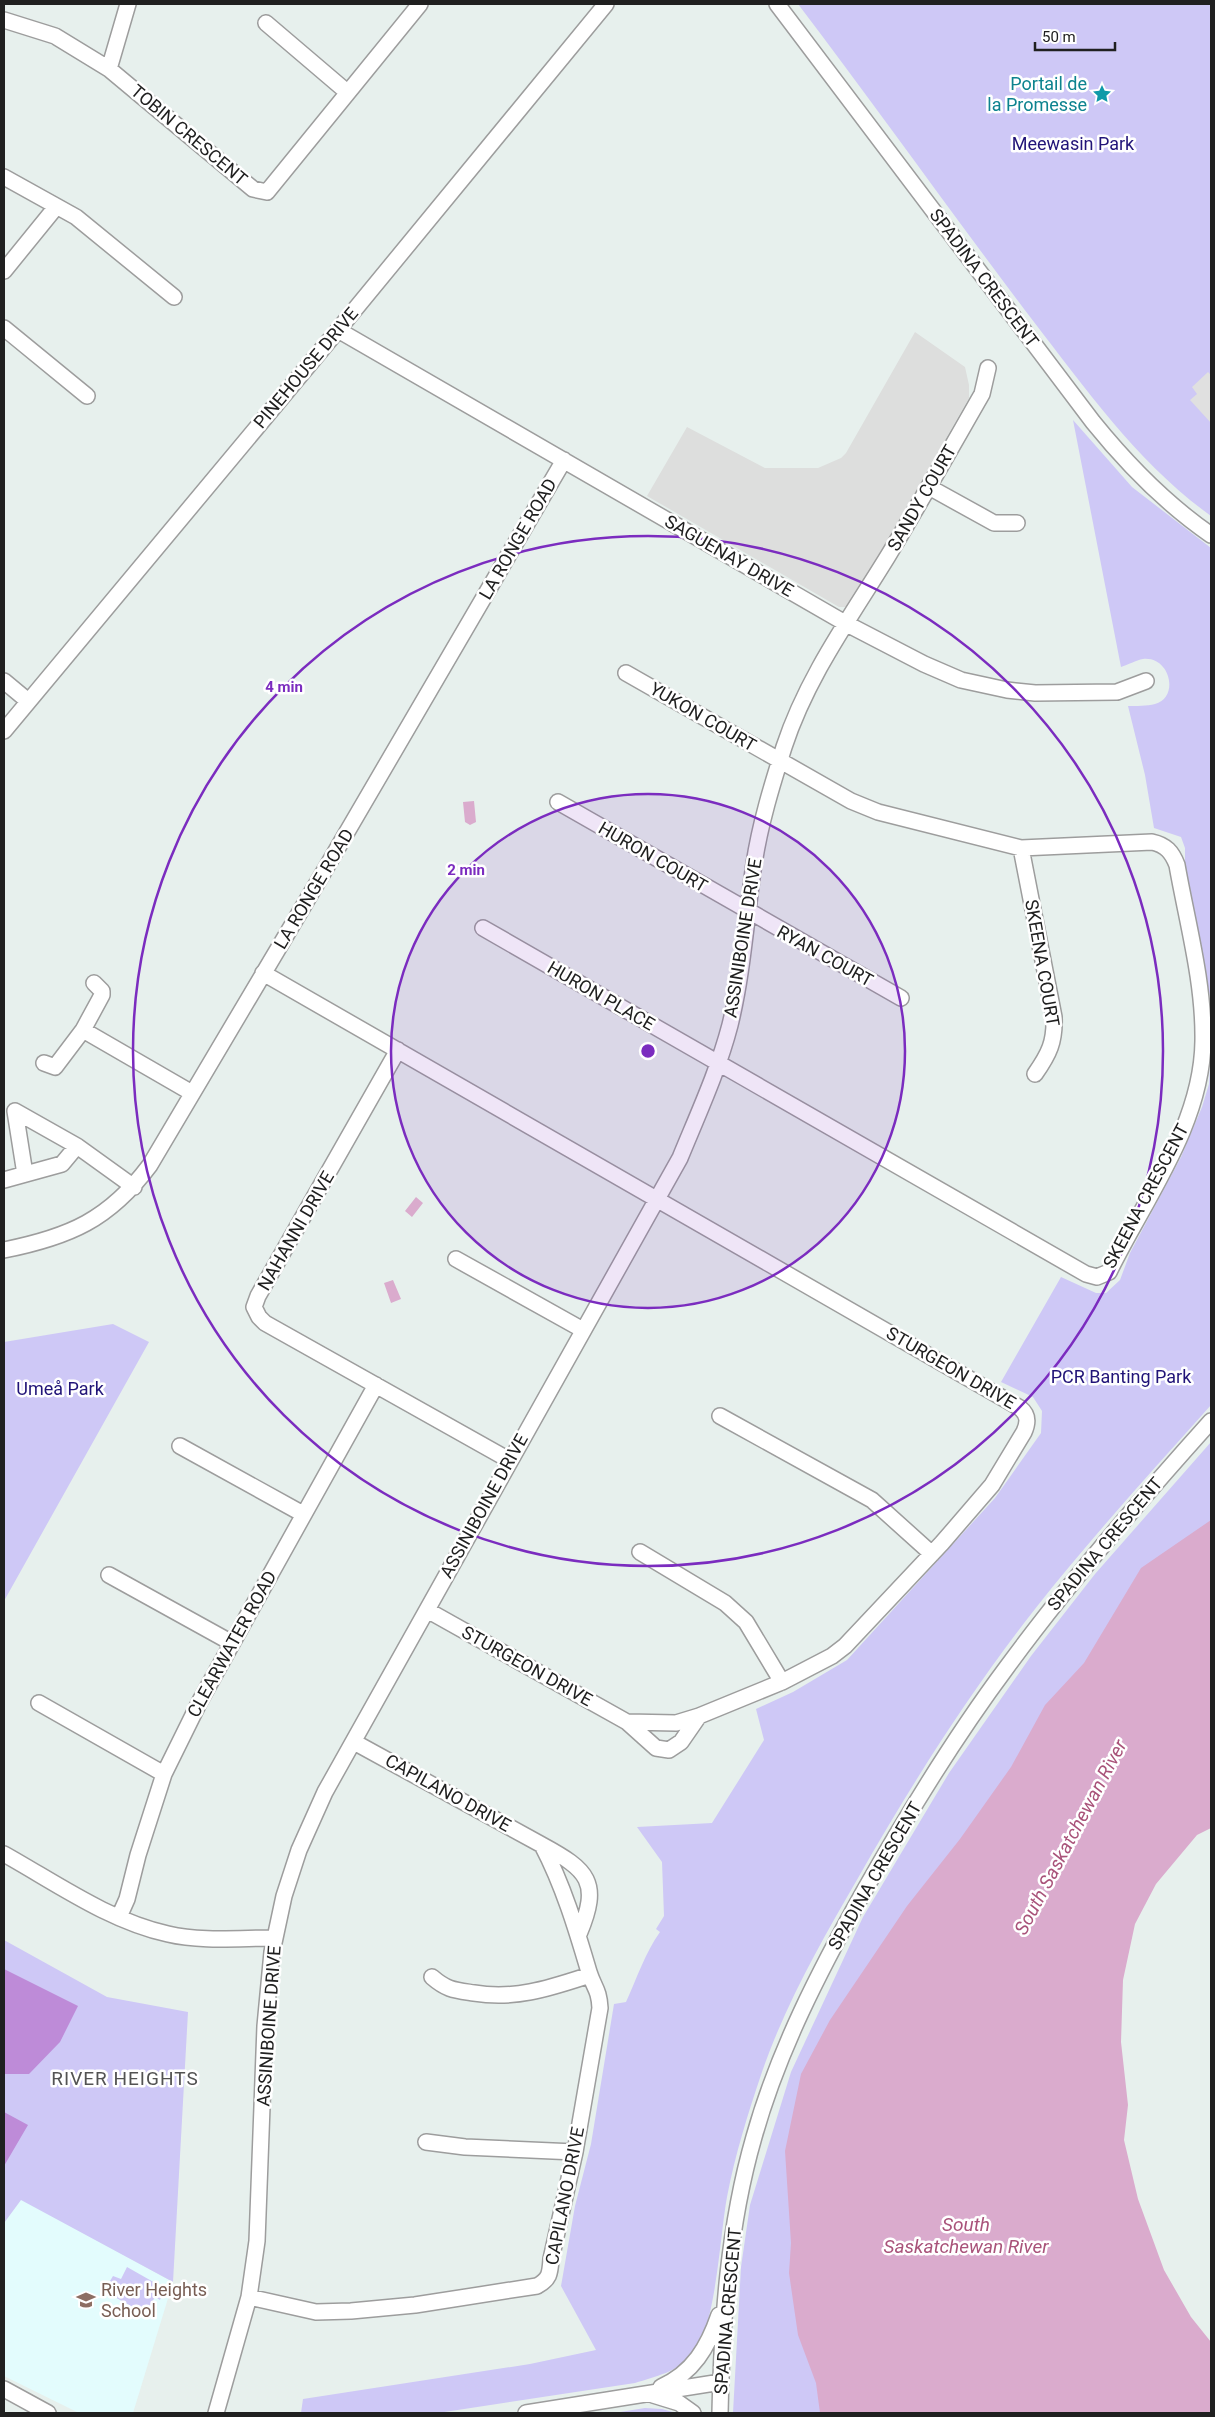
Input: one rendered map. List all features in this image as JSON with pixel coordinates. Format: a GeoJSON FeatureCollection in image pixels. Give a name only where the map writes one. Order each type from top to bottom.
{"type":"FeatureCollection","features":[{"type":"Feature","properties":{"kind":"street"},"geometry":{"type":"LineString","coordinates":[[109,68],[128,4]]}},
{"type":"Feature","properties":{"kind":"street","name":"TOBIN CRESCENT"},"geometry":{"type":"LineString","coordinates":[[4,20],[55,36],[109,68],[252,189],[267,192],[420,4]]}},
{"type":"Feature","properties":{"kind":"street","name":"PINEHOUSE DRIVE"},"geometry":{"type":"LineString","coordinates":[[4,731],[338,330],[606,4]]}},
{"type":"Feature","properties":{"kind":"street","name":"SPADINA CRESCENT"},"geometry":{"type":"LineString","coordinates":[[777,4],[1093,422],[1141,476],[1192,522],[1211,535]]}},
{"type":"Feature","properties":{"kind":"street"},"geometry":{"type":"LineString","coordinates":[[266,24],[347,92]]}},
{"type":"Feature","properties":{"kind":"street"},"geometry":{"type":"LineString","coordinates":[[4,177],[76,217],[174,297]]}},
{"type":"Feature","properties":{"kind":"street"},"geometry":{"type":"LineString","coordinates":[[4,271],[56,207]]}},
{"type":"Feature","properties":{"kind":"street"},"geometry":{"type":"LineString","coordinates":[[4,328],[86,396]]}},
{"type":"Feature","properties":{"kind":"street","name":"SAGUENAY DRIVE"},"geometry":{"type":"LineString","coordinates":[[338,330],[844,623],[924,664],[962,680],[1007,690],[1035,693],[1117,692],[1146,681]]}},
{"type":"Feature","properties":{"kind":"street","name":"SANDY COURT"},"geometry":{"type":"LineString","coordinates":[[844,623],[929,487],[982,394],[988,368]]}},
{"type":"Feature","properties":{"kind":"street","name":"LA RONGE ROAD"},"geometry":{"type":"LineString","coordinates":[[4,1250],[41,1242],[86,1225],[134,1187],[150,1165],[362,808],[564,460]]}},
{"type":"Feature","properties":{"kind":"street"},"geometry":{"type":"LineString","coordinates":[[929,487],[994,523],[1017,523]]}},
{"type":"Feature","properties":{"kind":"street","name":"ASSINIBOINE DRIVE"},"geometry":{"type":"LineString","coordinates":[[216,2413],[249,2297],[257,2241],[265,2026],[274,1938],[284,1896],[299,1850],[325,1792],[680,1158],[719,1064],[740,977],[760,837],[780,761],[805,695],[844,623]]}},
{"type":"Feature","properties":{"kind":"street","name":"YUKON COURT"},"geometry":{"type":"LineString","coordinates":[[626,673],[780,761]]}},
{"type":"Feature","properties":{"kind":"street"},"geometry":{"type":"LineString","coordinates":[[4,681],[28,701]]}},
{"type":"Feature","properties":{"kind":"street","name":"SKEENA CRESCENT"},"geometry":{"type":"LineString","coordinates":[[719,1064],[1086,1274],[1097,1277],[1109,1272],[1181,1133],[1200,1068],[1203,1043],[1200,994],[1177,865],[1166,847],[1152,842],[1022,848],[878,812],[850,800],[780,761]]}},
{"type":"Feature","properties":{"kind":"street","name":"HURON COURT"},"geometry":{"type":"LineString","coordinates":[[558,802],[748,912]]}},
{"type":"Feature","properties":{"kind":"street","name":"SKEENA COURT"},"geometry":{"type":"LineString","coordinates":[[1022,848],[1054,1017],[1055,1037],[1047,1057],[1036,1074]]}},
{"type":"Feature","properties":{"kind":"street","name":"RYAN COURT"},"geometry":{"type":"LineString","coordinates":[[748,912],[901,998]]}},
{"type":"Feature","properties":{"kind":"street","name":"HURON PLACE"},"geometry":{"type":"LineString","coordinates":[[483,928],[719,1064]]}},
{"type":"Feature","properties":{"kind":"street"},"geometry":{"type":"LineString","coordinates":[[263,972],[657,1199]]}},
{"type":"Feature","properties":{"kind":"street"},"geometry":{"type":"LineString","coordinates":[[44,1063],[55,1067],[83,1030],[102,995],[102,991],[94,983]]}},
{"type":"Feature","properties":{"kind":"street"},"geometry":{"type":"LineString","coordinates":[[83,1030],[192,1093]]}},
{"type":"Feature","properties":{"kind":"street","name":"NAHANNI DRIVE"},"geometry":{"type":"LineString","coordinates":[[398,1050],[258,1296],[254,1307],[259,1317],[265,1323],[510,1460]]}},
{"type":"Feature","properties":{"kind":"street"},"geometry":{"type":"LineString","coordinates":[[25,1174],[14,1112],[77,1146],[134,1187]]}},
{"type":"Feature","properties":{"kind":"street"},"geometry":{"type":"LineString","coordinates":[[4,1180],[62,1164],[77,1146]]}},
{"type":"Feature","properties":{"kind":"street","name":"STURGEON DRIVE"},"geometry":{"type":"LineString","coordinates":[[627,1722],[676,1723],[699,1716],[782,1682],[832,1656],[845,1646],[932,1554],[992,1485],[1027,1424],[1024,1411],[657,1199]]}},
{"type":"Feature","properties":{"kind":"street"},"geometry":{"type":"LineString","coordinates":[[456,1259],[583,1330]]}},
{"type":"Feature","properties":{"kind":"street","name":"CLEARWATER ROAD"},"geometry":{"type":"LineString","coordinates":[[119,1917],[127,1899],[138,1855],[164,1774],[232,1643],[376,1385]]}},
{"type":"Feature","properties":{"kind":"street"},"geometry":{"type":"LineString","coordinates":[[720,1416],[872,1500],[932,1554]]}},
{"type":"Feature","properties":{"kind":"street","name":"SPADINA CRESCENT"},"geometry":{"type":"LineString","coordinates":[[720,2413],[725,2299],[730,2254],[744,2175],[769,2091],[803,2008],[894,1838],[938,1768],[1006,1668],[1082,1570],[1211,1421]]}},
{"type":"Feature","properties":{"kind":"street"},"geometry":{"type":"LineString","coordinates":[[180,1446],[303,1514]]}},
{"type":"Feature","properties":{"kind":"street"},"geometry":{"type":"LineString","coordinates":[[640,1552],[725,1603],[746,1622],[782,1682]]}},
{"type":"Feature","properties":{"kind":"street"},"geometry":{"type":"LineString","coordinates":[[109,1575],[232,1643]]}},
{"type":"Feature","properties":{"kind":"street","name":"STURGEON DRIVE"},"geometry":{"type":"LineString","coordinates":[[427,1610],[627,1722],[656,1748],[669,1750],[681,1742],[699,1716]]}},
{"type":"Feature","properties":{"kind":"street"},"geometry":{"type":"LineString","coordinates":[[39,1703],[164,1774]]}},
{"type":"Feature","properties":{"kind":"street","name":"CAPILANO DRIVE"},"geometry":{"type":"LineString","coordinates":[[354,1742],[568,1859],[584,1874],[590,1889],[589,1910],[579,1934]]}},
{"type":"Feature","properties":{"kind":"street","name":"CAPILANO DRIVE"},"geometry":{"type":"LineString","coordinates":[[249,2297],[316,2312],[351,2311],[415,2305],[537,2286],[546,2281],[550,2273],[551,2259],[575,2152],[600,2008],[599,1992],[590,1974],[579,1934],[552,1864],[542,1845]]}},
{"type":"Feature","properties":{"kind":"street"},"geometry":{"type":"LineString","coordinates":[[4,1854],[119,1917],[154,1931],[186,1937],[274,1938]]}},
{"type":"Feature","properties":{"kind":"street"},"geometry":{"type":"LineString","coordinates":[[432,1977],[445,1988],[494,1996],[542,1991],[590,1974]]}},
{"type":"Feature","properties":{"kind":"street"},"geometry":{"type":"LineString","coordinates":[[426,2142],[465,2147],[575,2152]]}},
{"type":"Feature","properties":{"kind":"street"},"geometry":{"type":"LineString","coordinates":[[647,2394],[672,2382],[695,2363],[712,2333],[725,2299]]}},
{"type":"Feature","properties":{"kind":"street"},"geometry":{"type":"LineString","coordinates":[[526,2413],[721,2382]]}},
{"type":"Feature","properties":{"kind":"street"},"geometry":{"type":"LineString","coordinates":[[4,2389],[48,2413]]}},
{"type":"Feature","properties":{"kind":"street"},"geometry":{"type":"LineString","coordinates":[[647,2394],[679,2403],[693,2413]]}},
{"type":"Feature","properties":{"kind":"shaded area"},"geometry":{"type":"Polygon","coordinates":[[[915,332],[965,367],[969,385],[969,398],[866,579],[847,607],[839,607],[647,496],[687,427],[765,468],[818,468],[841,458],[846,453],[915,332]]]}},
{"type":"Feature","properties":{"kind":"shaded area"},"geometry":{"type":"Polygon","coordinates":[[[1208,372],[1211,375],[1211,423],[1190,400],[1197,394],[1192,387],[1208,372]]]}},
{"type":"Feature","properties":{"kind":"shaded area"},"geometry":{"type":"Polygon","coordinates":[[[4,1969],[78,2006],[60,2042],[29,2074],[4,2074],[4,1969]]]}},
{"type":"Feature","properties":{"kind":"shaded area"},"geometry":{"type":"Polygon","coordinates":[[[4,2112],[28,2125],[4,2166],[4,2112]]]}},
{"type":"Feature","properties":{"kind":"shaded area","name":"River Heights School"},"geometry":{"type":"Polygon","coordinates":[[[21,2199],[173,2282],[133,2413],[79,2413],[4,2376],[4,2223],[21,2199]]]}},
{"type":"Feature","properties":{"kind":"green space","name":"Meewasin Park"},"geometry":{"type":"Polygon","coordinates":[[[798,4],[1211,4],[1211,516],[1161,474],[1116,426],[1095,400],[1004,282],[798,4]]]}},
{"type":"Feature","properties":{"kind":"green space"},"geometry":{"type":"Polygon","coordinates":[[[1073,420],[1132,487],[1211,548],[1211,1002],[1185,865],[1185,848],[1181,837],[1154,828],[1145,775],[1128,706],[1152,705],[1163,700],[1169,686],[1168,678],[1160,664],[1152,660],[1143,659],[1121,667],[1073,420]]]}},
{"type":"Feature","properties":{"kind":"green space","name":"PCR Banting Park"},"geometry":{"type":"Polygon","coordinates":[[[1211,1052],[1211,1405],[1078,1557],[1035,1609],[987,1673],[942,1740],[844,1901],[793,1998],[762,2072],[747,2118],[727,2197],[716,2281],[707,2325],[700,2343],[692,2356],[673,2370],[635,2383],[438,2413],[301,2413],[303,2399],[530,2364],[596,2350],[561,2286],[575,2206],[591,2144],[614,2004],[626,2002],[646,1957],[660,1932],[656,1929],[664,1916],[662,1862],[637,1827],[712,1823],[764,1740],[756,1709],[793,1692],[847,1660],[995,1498],[1041,1433],[1042,1411],[1033,1397],[1001,1382],[1061,1277],[1096,1293],[1106,1293],[1120,1280],[1130,1253],[1181,1157],[1202,1107],[1209,1084],[1211,1052]]]}},
{"type":"Feature","properties":{"kind":"green space","name":"Umeå Park"},"geometry":{"type":"Polygon","coordinates":[[[113,1324],[149,1342],[4,1601],[4,1342],[113,1324]]]}},
{"type":"Feature","properties":{"kind":"green space"},"geometry":{"type":"Polygon","coordinates":[[[1211,1442],[1211,1520],[832,2413],[733,2413],[741,2267],[750,2205],[791,2072],[863,1917],[949,1773],[1031,1656],[1095,1574],[1211,1442]]]}},
{"type":"Feature","properties":{"kind":"green space"},"geometry":{"type":"Polygon","coordinates":[[[4,1940],[107,1997],[188,2012],[173,2282],[21,2200],[4,2223],[4,1940]]]}},
{"type":"Feature","properties":{"kind":"green space"},"geometry":{"type":"Polygon","coordinates":[[[127,2267],[164,2288],[160,2300],[155,2297],[145,2314],[104,2291],[113,2276],[121,2279],[127,2267]]]}},
{"type":"Feature","properties":{"kind":"green space"},"geometry":{"type":"Polygon","coordinates":[[[645,2408],[662,2409],[676,2413],[614,2413],[645,2408]]]}},
{"type":"Feature","properties":{"kind":"water"},"geometry":{"type":"Polygon","coordinates":[[[474,801],[476,822],[470,825],[465,822],[463,802],[474,801]]]}},
{"type":"Feature","properties":{"kind":"water"},"geometry":{"type":"Polygon","coordinates":[[[416,1197],[423,1203],[412,1217],[405,1211],[416,1197]]]}},
{"type":"Feature","properties":{"kind":"water"},"geometry":{"type":"Polygon","coordinates":[[[393,1280],[401,1299],[391,1303],[384,1283],[393,1280]]]}},
{"type":"Feature","properties":{"kind":"water","name":"South Saskatchewan River"},"geometry":{"type":"Polygon","coordinates":[[[1211,1520],[1211,1828],[1197,1835],[1156,1884],[1135,1924],[1123,1980],[1121,2042],[1128,2105],[1124,2140],[1138,2199],[1164,2270],[1191,2317],[1211,2342],[1211,2413],[820,2413],[816,2383],[798,2335],[789,2273],[791,2243],[785,2151],[801,2074],[830,2020],[907,1906],[960,1839],[1011,1767],[1045,1705],[1084,1663],[1141,1568],[1211,1520]]]}},
{"type":"Feature","properties":{"kind":"place","name":"Portail de la Promesse"},"geometry":{"type":"Point","coordinates":[1102,94]}},
{"type":"Feature","properties":{"kind":"place","name":"River Heights School"},"geometry":{"type":"Point","coordinates":[86,2300]}},
{"type":"Feature","properties":{"kind":"district","name":"RIVER HEIGHTS"},"geometry":{"type":"Point","coordinates":[125,2078]}}]}
